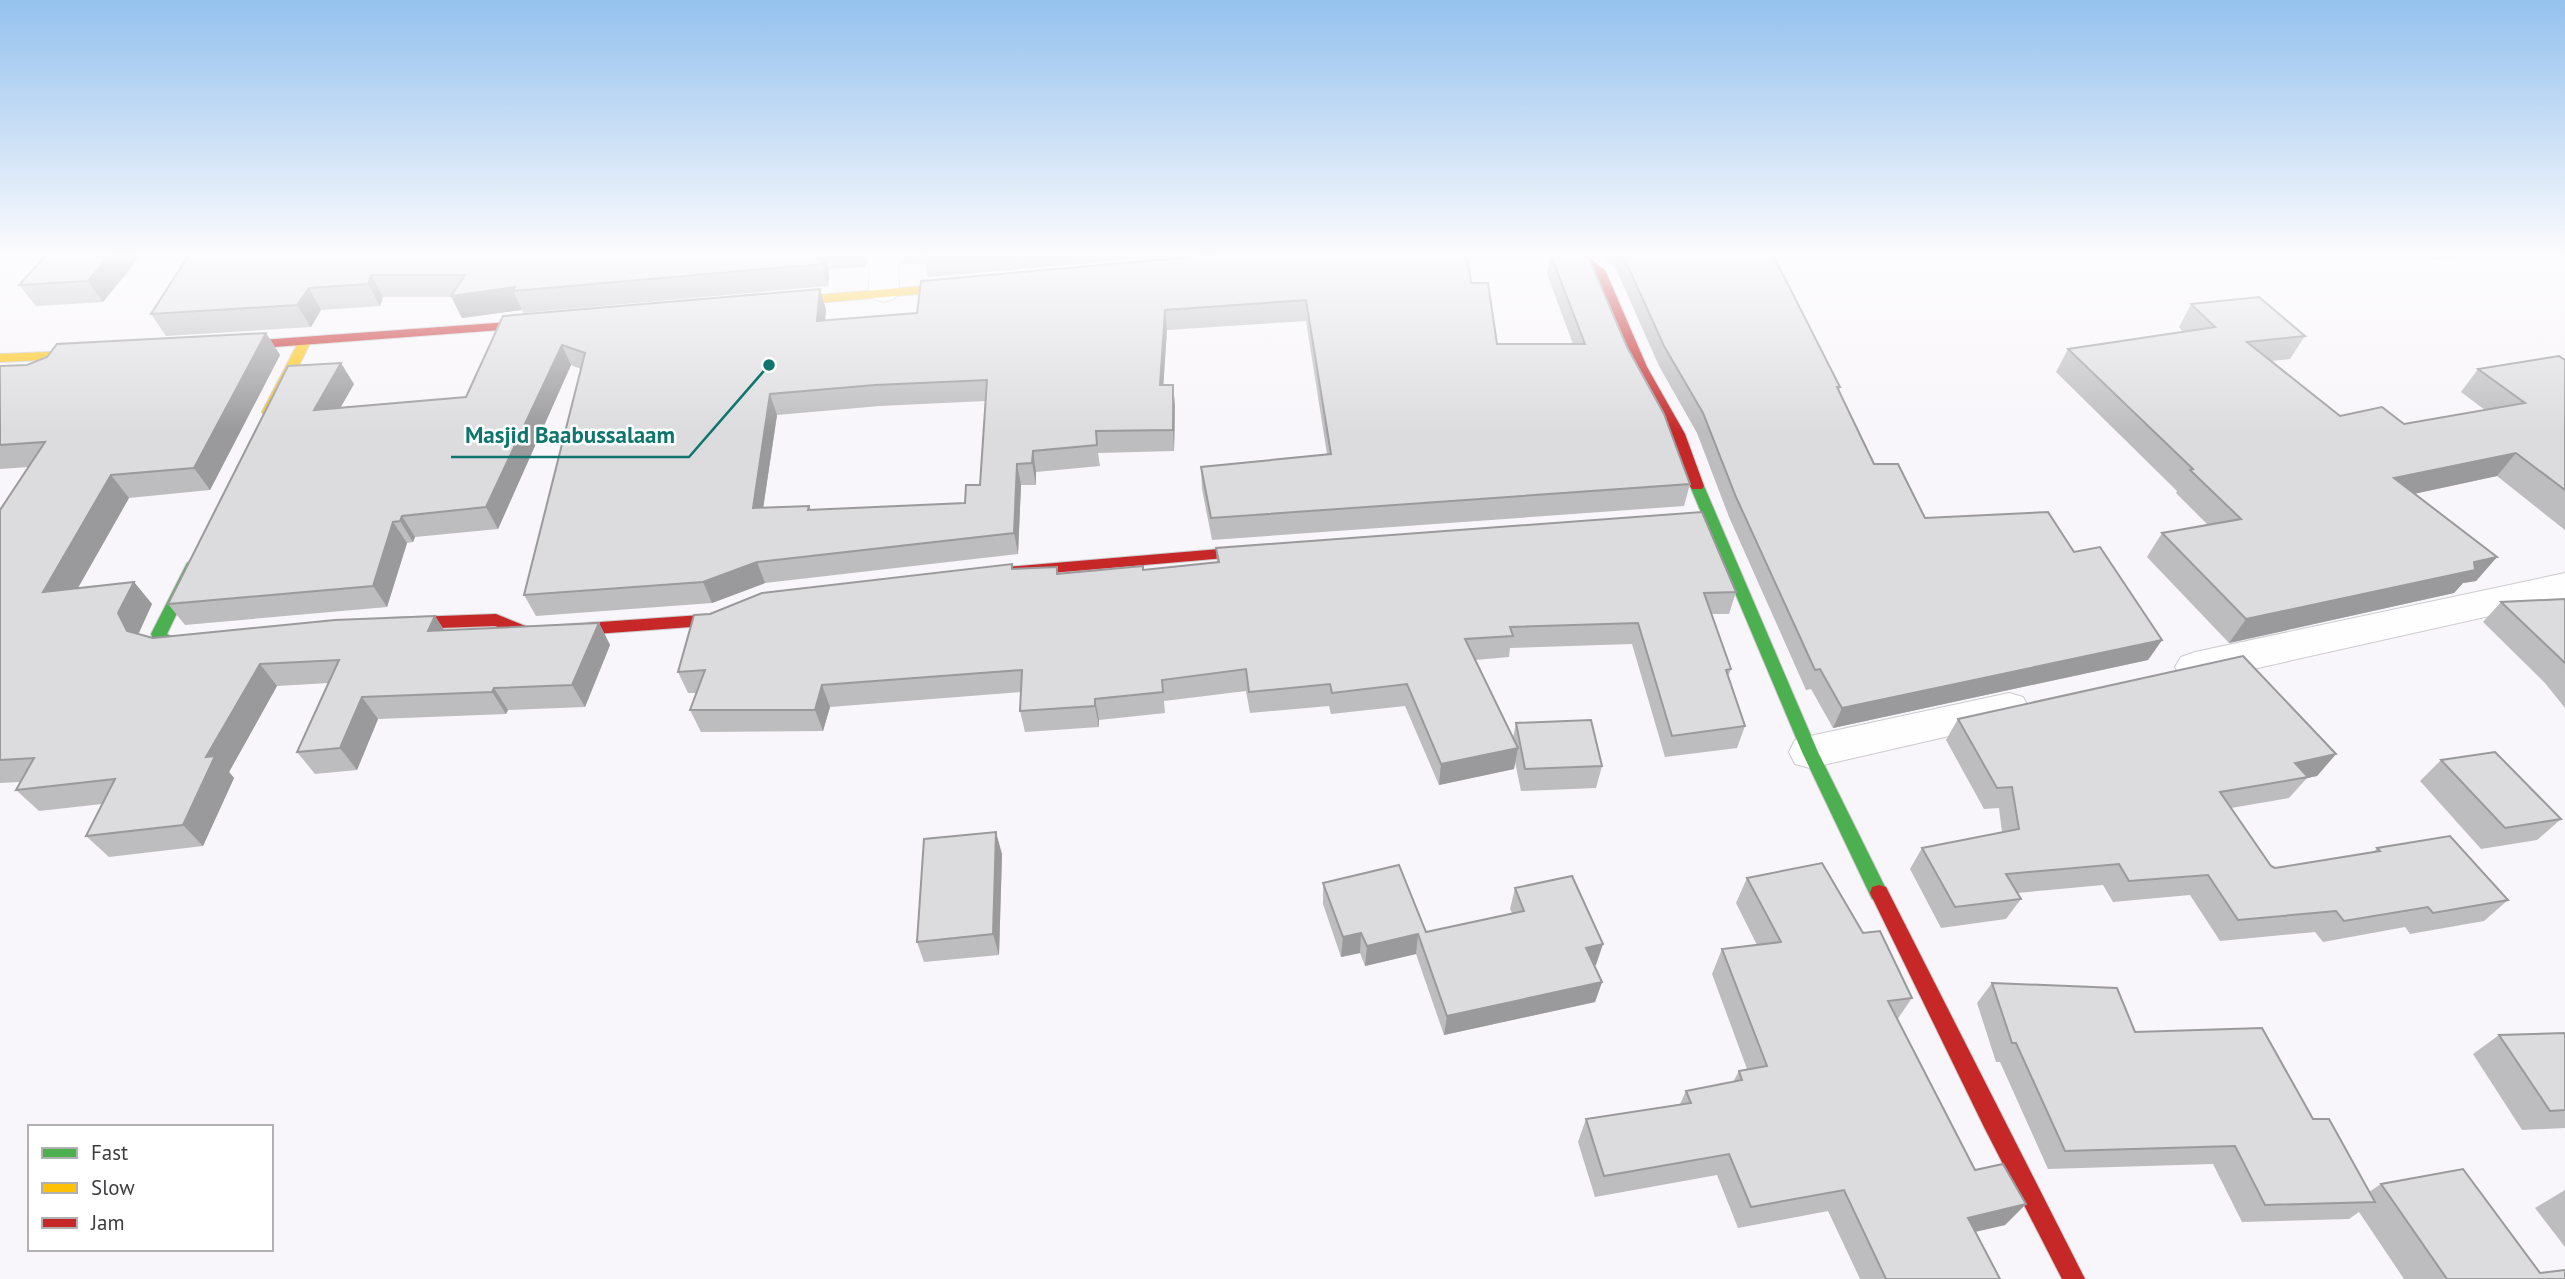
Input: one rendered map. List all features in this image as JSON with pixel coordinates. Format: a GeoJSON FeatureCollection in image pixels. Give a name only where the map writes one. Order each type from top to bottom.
{"type":"FeatureCollection","features":[{"type":"Feature","properties":{"kind":"street"},"geometry":{"type":"LineString","coordinates":[[1617,313],[1641,367],[1678,435],[1703,519],[1810,752],[1991,1120],[2074,1279]]}},
{"type":"Feature","properties":{"kind":"street"},"geometry":{"type":"LineString","coordinates":[[196,348],[564,321]]}},
{"type":"Feature","properties":{"kind":"street"},"geometry":{"type":"LineString","coordinates":[[262,426],[304,341]]}},
{"type":"Feature","properties":{"kind":"street"},"geometry":{"type":"LineString","coordinates":[[0,358],[111,354]]}},
{"type":"Feature","properties":{"kind":"street"},"geometry":{"type":"LineString","coordinates":[[201,548],[159,634],[161,640],[172,643],[227,638]]}},
{"type":"Feature","properties":{"kind":"street"},"geometry":{"type":"LineString","coordinates":[[960,577],[1036,568],[1283,549]]}},
{"type":"Feature","properties":{"kind":"street"},"geometry":{"type":"LineString","coordinates":[[2164,674],[2565,586]]}},
{"type":"Feature","properties":{"kind":"street"},"geometry":{"type":"LineString","coordinates":[[364,625],[496,620],[527,633],[590,630],[718,619],[753,604]]}},
{"type":"Feature","properties":{"kind":"street"},"geometry":{"type":"LineString","coordinates":[[1810,752],[2042,701]]}},
{"type":"Feature","properties":{"kind":"building"},"geometry":{"type":"Polygon","coordinates":[[[542,313],[818,313],[817,321],[917,313],[1165,313],[1160,385],[1173,385],[1173,430],[1096,431],[1097,445],[1033,451],[1032,463],[1017,464],[1014,533],[757,562],[703,582],[524,595],[585,353],[562,345],[486,507],[402,516],[400,521],[393,522],[373,586],[168,604],[288,366],[341,363],[314,410],[466,397],[503,316],[542,313]],[[987,380],[875,385],[770,394],[753,508],[809,506],[808,510],[965,503],[966,485],[980,485],[987,380]]]}},
{"type":"Feature","properties":{"kind":"building"},"geometry":{"type":"Polygon","coordinates":[[[1308,313],[1492,313],[1497,344],[1585,344],[1573,313],[1612,313],[1627,347],[1664,414],[1690,484],[1211,518],[1201,467],[1331,454],[1308,313]]]}},
{"type":"Feature","properties":{"kind":"building"},"geometry":{"type":"Polygon","coordinates":[[[1649,313],[1802,313],[1840,387],[1837,387],[1874,464],[1898,464],[1925,518],[2048,512],[2074,552],[2100,547],[2162,640],[1842,708],[1820,669],[1815,670],[1736,497],[1703,413],[1664,346],[1649,313]]]}},
{"type":"Feature","properties":{"kind":"building"},"geometry":{"type":"Polygon","coordinates":[[[2200,313],[2278,313],[2305,336],[2247,342],[2340,416],[2382,407],[2404,424],[2525,403],[2478,369],[2559,356],[2565,360],[2565,490],[2516,453],[2394,478],[2497,557],[2474,562],[2475,570],[2246,619],[2162,533],[2241,519],[2068,349],[2215,327],[2200,313]]]}},
{"type":"Feature","properties":{"kind":"building"},"geometry":{"type":"Polygon","coordinates":[[[266,333],[194,468],[111,475],[43,592],[134,582],[118,613],[127,631],[153,638],[335,620],[435,616],[428,631],[599,623],[572,685],[494,688],[492,692],[362,697],[340,748],[297,752],[339,660],[260,664],[206,757],[215,756],[183,825],[86,836],[115,779],[16,790],[34,758],[0,760],[0,510],[45,442],[0,445],[0,366],[27,365],[47,357],[57,344],[266,333]]]}},
{"type":"Feature","properties":{"kind":"building"},"geometry":{"type":"Polygon","coordinates":[[[1702,512],[1736,592],[1704,593],[1731,669],[1726,670],[1745,726],[1672,736],[1638,623],[1510,627],[1513,636],[1465,639],[1518,748],[1441,764],[1407,684],[1332,693],[1330,684],[1249,692],[1246,669],[1162,680],[1163,692],[1095,699],[1095,706],[1020,711],[1022,670],[822,685],[815,710],[690,710],[705,670],[678,672],[694,615],[710,614],[762,593],[1012,564],[1012,569],[1057,567],[1057,574],[1143,566],[1143,570],[1219,562],[1216,548],[1702,512]]]}},
{"type":"Feature","properties":{"kind":"building"},"geometry":{"type":"Polygon","coordinates":[[[2565,599],[2565,663],[2501,602],[2565,599]]]}},
{"type":"Feature","properties":{"kind":"building"},"geometry":{"type":"Polygon","coordinates":[[[2243,656],[2336,754],[2295,763],[2308,777],[2220,792],[2271,866],[2275,868],[2380,851],[2377,848],[2450,836],[2508,900],[2433,913],[2428,907],[2344,921],[2336,911],[2238,920],[2208,875],[2129,881],[2119,864],[2006,874],[2021,899],[1955,907],[1922,848],[2019,829],[2012,787],[1997,788],[1958,719],[2243,656]]]}},
{"type":"Feature","properties":{"kind":"building"},"geometry":{"type":"Polygon","coordinates":[[[1591,720],[1602,766],[1525,769],[1516,723],[1591,720]]]}},
{"type":"Feature","properties":{"kind":"building"},"geometry":{"type":"Polygon","coordinates":[[[2495,752],[2561,819],[2505,828],[2441,760],[2495,752]]]}},
{"type":"Feature","properties":{"kind":"building"},"geometry":{"type":"Polygon","coordinates":[[[996,832],[993,934],[917,942],[924,839],[996,832]]]}},
{"type":"Feature","properties":{"kind":"building"},"geometry":{"type":"Polygon","coordinates":[[[1822,863],[1863,933],[1880,931],[1912,998],[1888,1001],[1975,1170],[2003,1164],[2026,1204],[1968,1218],[2000,1279],[1886,1279],[1844,1190],[1751,1207],[1729,1154],[1604,1176],[1586,1119],[1691,1103],[1686,1091],[1742,1080],[1739,1071],[1767,1066],[1722,949],[1781,942],[1747,878],[1822,863]]]}},
{"type":"Feature","properties":{"kind":"building"},"geometry":{"type":"Polygon","coordinates":[[[1399,865],[1426,932],[1524,911],[1515,888],[1572,876],[1603,944],[1586,948],[1602,982],[1447,1016],[1418,934],[1367,946],[1361,933],[1343,937],[1323,883],[1399,865]]]}},
{"type":"Feature","properties":{"kind":"building"},"geometry":{"type":"Polygon","coordinates":[[[1992,983],[2117,988],[2135,1032],[2262,1028],[2313,1119],[2329,1119],[2375,1202],[2265,1205],[2235,1146],[2065,1151],[2016,1043],[2012,1043],[1992,983]]]}},
{"type":"Feature","properties":{"kind":"building"},"geometry":{"type":"Polygon","coordinates":[[[2565,1033],[2565,1110],[2550,1111],[2499,1035],[2565,1033]]]}},
{"type":"Feature","properties":{"kind":"building"},"geometry":{"type":"Polygon","coordinates":[[[2463,1169],[2540,1273],[2565,1270],[2565,1279],[2447,1279],[2381,1184],[2463,1169]]]}},
{"type":"Feature","properties":{"kind":"traffic: fast"},"geometry":{"type":"LineString","coordinates":[[1697,486],[1810,752],[1879,893]]}},
{"type":"Feature","properties":{"kind":"traffic: fast"},"geometry":{"type":"LineString","coordinates":[[194,563],[159,634],[161,640],[172,643],[211,639]]}},
{"type":"Feature","properties":{"kind":"traffic: slow"},"geometry":{"type":"LineString","coordinates":[[269,412],[305,341]]}},
{"type":"Feature","properties":{"kind":"traffic: slow"},"geometry":{"type":"LineString","coordinates":[[0,358],[99,354]]}},
{"type":"Feature","properties":{"kind":"traffic: jam"},"geometry":{"type":"LineString","coordinates":[[1617,313],[1641,367],[1678,434],[1697,486]]}},
{"type":"Feature","properties":{"kind":"traffic: jam"},"geometry":{"type":"LineString","coordinates":[[219,347],[550,323]]}},
{"type":"Feature","properties":{"kind":"traffic: jam"},"geometry":{"type":"LineString","coordinates":[[982,574],[1267,550]]}},
{"type":"Feature","properties":{"kind":"traffic: jam"},"geometry":{"type":"LineString","coordinates":[[386,624],[496,620],[527,633],[718,619],[740,610]]}},
{"type":"Feature","properties":{"kind":"traffic: jam"},"geometry":{"type":"LineString","coordinates":[[1879,893],[1991,1120],[2074,1279]]}},
{"type":"Feature","properties":{"kind":"place","name":"Masjid Baabussalaam"},"geometry":{"type":"Point","coordinates":[769,365]}}]}
